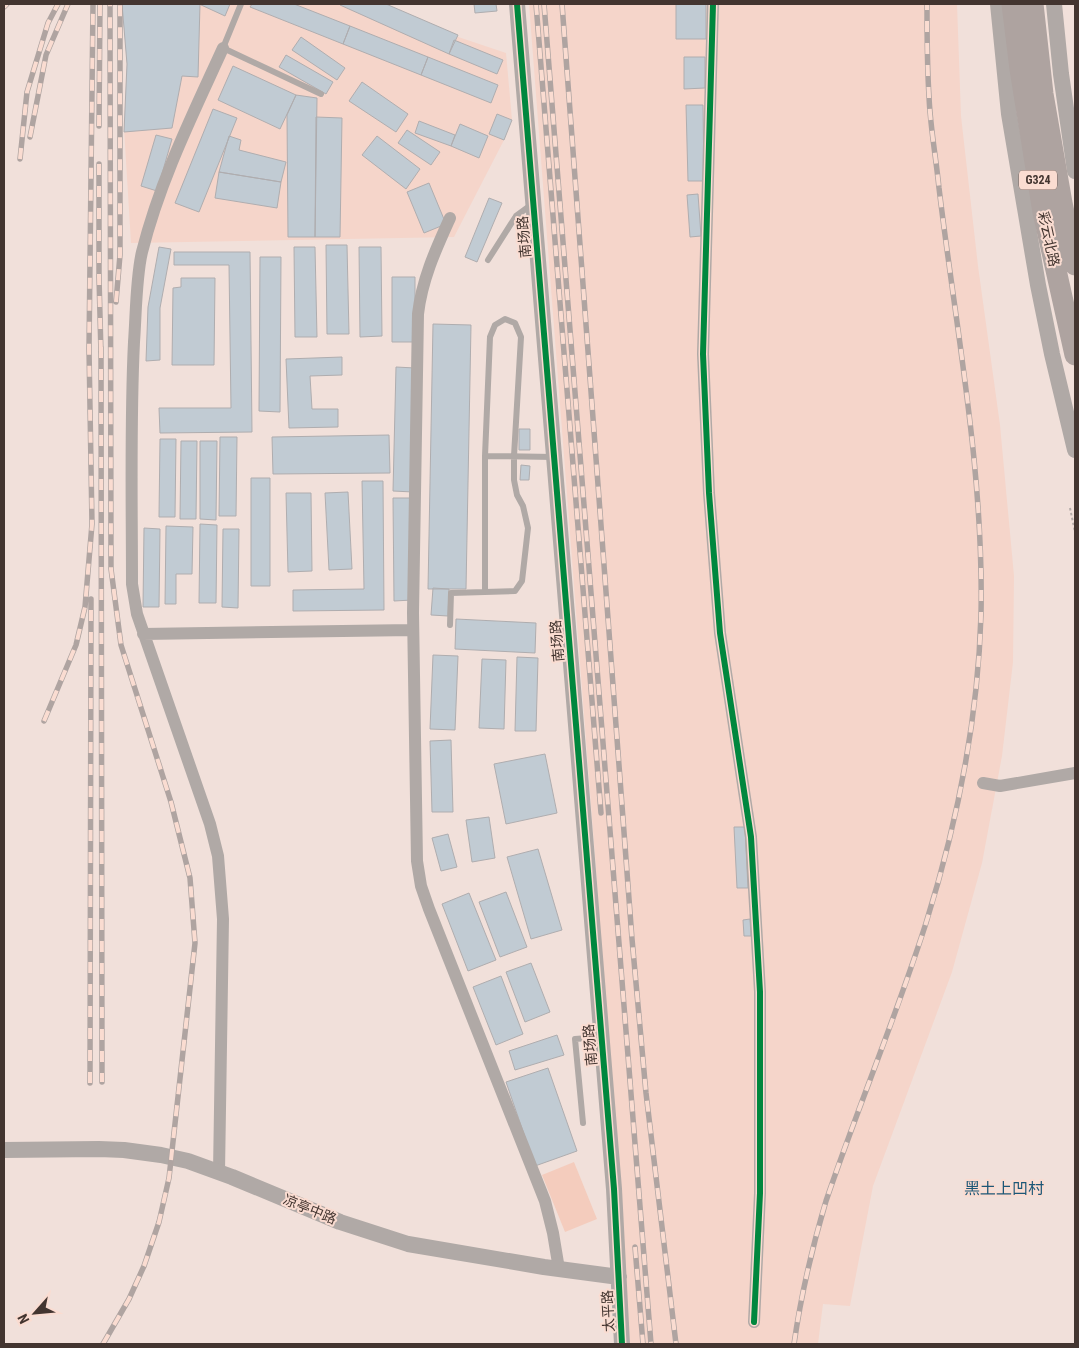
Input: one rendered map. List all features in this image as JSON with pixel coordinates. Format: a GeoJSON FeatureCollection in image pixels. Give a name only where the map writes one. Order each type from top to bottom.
{"type":"FeatureCollection","features":[{"type":"Feature","properties":{"kind":"highway","name":"彩云北路"},"geometry":{"type":"LineString","coordinates":[[1012,4],[1020,69],[1043,212],[1075,355]]}},
{"type":"Feature","properties":{"kind":"highway","name":"彩云北路"},"geometry":{"type":"LineString","coordinates":[[1033,4],[1043,94],[1075,265]]}},
{"type":"Feature","properties":{"kind":"street","name":"南场路"},"geometry":{"type":"LineString","coordinates":[[517,4],[602,1037],[619,1277]]}},
{"type":"Feature","properties":{"kind":"street"},"geometry":{"type":"LineString","coordinates":[[713,4],[703,354],[709,493],[719,624],[752,837],[761,1068],[760,1193],[754,1322]]}},
{"type":"Feature","properties":{"kind":"street"},"geometry":{"type":"LineString","coordinates":[[998,4],[1009,114],[1038,285],[1075,450]]}},
{"type":"Feature","properties":{"kind":"street"},"geometry":{"type":"LineString","coordinates":[[1054,4],[1061,74],[1075,171]]}},
{"type":"Feature","properties":{"kind":"street"},"geometry":{"type":"LineString","coordinates":[[219,1172],[223,918],[218,856],[210,824],[143,634],[137,614],[132,584],[133,377],[136,302],[142,254],[156,203],[181,141],[223,48]]}},
{"type":"Feature","properties":{"kind":"street"},"geometry":{"type":"LineString","coordinates":[[450,218],[429,265],[422,289],[418,314],[413,630],[418,861],[421,886],[545,1201],[559,1269]]}},
{"type":"Feature","properties":{"kind":"street"},"geometry":{"type":"LineString","coordinates":[[143,634],[413,630]]}},
{"type":"Feature","properties":{"kind":"street"},"geometry":{"type":"LineString","coordinates":[[984,783],[1000,786],[1075,773]]}},
{"type":"Feature","properties":{"kind":"street","name":"凉亭中路"},"geometry":{"type":"LineString","coordinates":[[4,1150],[124,1150],[171,1157],[219,1172],[340,1222],[408,1244],[619,1277]]}},
{"type":"Feature","properties":{"kind":"street","name":"太平路"},"geometry":{"type":"LineString","coordinates":[[619,1277],[622,1344]]}},
{"type":"Feature","properties":{"kind":"lane"},"geometry":{"type":"LineString","coordinates":[[241,4],[223,48],[321,94]]}},
{"type":"Feature","properties":{"kind":"lane"},"geometry":{"type":"LineString","coordinates":[[488,260],[516,216],[534,204]]}},
{"type":"Feature","properties":{"kind":"lane"},"geometry":{"type":"LineString","coordinates":[[450,625],[451,593],[484,592],[515,591],[522,581],[528,528],[524,506],[517,495],[514,480],[521,337],[515,323],[504,319],[495,325],[490,337],[485,456],[484,592]]}},
{"type":"Feature","properties":{"kind":"lane"},"geometry":{"type":"LineString","coordinates":[[485,456],[555,457]]}},
{"type":"Feature","properties":{"kind":"lane"},"geometry":{"type":"LineString","coordinates":[[583,1123],[575,1039],[602,1037]]}},
{"type":"Feature","properties":{"kind":"path"},"geometry":{"type":"LineString","coordinates":[[1070,508],[1075,532]]}},
{"type":"Feature","properties":{"kind":"shaded area"},"geometry":{"type":"Polygon","coordinates":[[[122,4],[374,4],[375,9],[506,53],[512,120],[504,140],[454,237],[131,243],[124,128],[127,64],[122,4]]]}},
{"type":"Feature","properties":{"kind":"shaded area"},"geometry":{"type":"Polygon","coordinates":[[[529,4],[957,4],[961,116],[978,266],[1000,425],[1014,576],[1013,662],[1002,756],[982,863],[952,972],[873,1186],[850,1306],[823,1304],[818,1344],[627,1344],[596,869],[529,4]]]}},
{"type":"Feature","properties":{"kind":"shaded area"},"geometry":{"type":"Polygon","coordinates":[[[574,1162],[597,1219],[565,1232],[542,1175],[574,1162]]]}},
{"type":"Feature","properties":{"kind":"building"},"geometry":{"type":"Polygon","coordinates":[[[122,4],[200,4],[198,77],[182,76],[172,128],[124,132],[127,64],[122,4]]]}},
{"type":"Feature","properties":{"kind":"building"},"geometry":{"type":"Polygon","coordinates":[[[199,4],[230,4],[225,16],[199,4]]]}},
{"type":"Feature","properties":{"kind":"building"},"geometry":{"type":"Polygon","coordinates":[[[252,4],[294,4],[350,26],[343,44],[250,7],[252,4]]]}},
{"type":"Feature","properties":{"kind":"building"},"geometry":{"type":"Polygon","coordinates":[[[340,4],[386,4],[458,35],[449,54],[340,4]]]}},
{"type":"Feature","properties":{"kind":"building"},"geometry":{"type":"Polygon","coordinates":[[[474,4],[496,4],[497,11],[475,13],[474,4]]]}},
{"type":"Feature","properties":{"kind":"building"},"geometry":{"type":"Polygon","coordinates":[[[676,4],[706,4],[706,39],[676,39],[676,4]]]}},
{"type":"Feature","properties":{"kind":"building"},"geometry":{"type":"Polygon","coordinates":[[[350,26],[428,57],[421,75],[343,44],[350,26]]]}},
{"type":"Feature","properties":{"kind":"building"},"geometry":{"type":"Polygon","coordinates":[[[301,37],[345,68],[337,80],[292,50],[301,37]]]}},
{"type":"Feature","properties":{"kind":"building"},"geometry":{"type":"Polygon","coordinates":[[[454,40],[503,60],[497,74],[449,54],[454,40]]]}},
{"type":"Feature","properties":{"kind":"building"},"geometry":{"type":"Polygon","coordinates":[[[286,55],[333,82],[326,94],[279,67],[286,55]]]}},
{"type":"Feature","properties":{"kind":"building"},"geometry":{"type":"Polygon","coordinates":[[[428,57],[498,85],[491,103],[421,75],[428,57]]]}},
{"type":"Feature","properties":{"kind":"building"},"geometry":{"type":"Polygon","coordinates":[[[684,57],[705,57],[705,88],[684,89],[684,57]]]}},
{"type":"Feature","properties":{"kind":"building"},"geometry":{"type":"Polygon","coordinates":[[[233,66],[296,95],[280,129],[218,100],[233,66]]]}},
{"type":"Feature","properties":{"kind":"building"},"geometry":{"type":"Polygon","coordinates":[[[362,82],[408,114],[396,132],[349,101],[362,82]]]}},
{"type":"Feature","properties":{"kind":"building"},"geometry":{"type":"Polygon","coordinates":[[[296,95],[317,98],[315,237],[288,237],[287,115],[296,95]]]}},
{"type":"Feature","properties":{"kind":"building"},"geometry":{"type":"Polygon","coordinates":[[[686,105],[703,105],[704,181],[688,181],[686,105]]]}},
{"type":"Feature","properties":{"kind":"building"},"geometry":{"type":"Polygon","coordinates":[[[213,109],[237,118],[199,212],[175,203],[213,109]]]}},
{"type":"Feature","properties":{"kind":"building"},"geometry":{"type":"Polygon","coordinates":[[[497,114],[512,120],[504,140],[489,134],[497,114]]]}},
{"type":"Feature","properties":{"kind":"building"},"geometry":{"type":"Polygon","coordinates":[[[316,117],[342,118],[340,237],[315,237],[316,117]]]}},
{"type":"Feature","properties":{"kind":"building"},"geometry":{"type":"Polygon","coordinates":[[[419,121],[455,135],[451,146],[415,133],[419,121]]]}},
{"type":"Feature","properties":{"kind":"building"},"geometry":{"type":"Polygon","coordinates":[[[460,124],[488,136],[479,158],[451,146],[460,124]]]}},
{"type":"Feature","properties":{"kind":"building"},"geometry":{"type":"Polygon","coordinates":[[[407,130],[440,152],[431,165],[398,143],[407,130]]]}},
{"type":"Feature","properties":{"kind":"building"},"geometry":{"type":"Polygon","coordinates":[[[156,135],[172,139],[157,191],[141,186],[156,135]]]}},
{"type":"Feature","properties":{"kind":"building"},"geometry":{"type":"Polygon","coordinates":[[[229,136],[241,140],[239,150],[286,162],[281,182],[219,172],[229,136]]]}},
{"type":"Feature","properties":{"kind":"building"},"geometry":{"type":"Polygon","coordinates":[[[377,136],[420,169],[406,189],[362,155],[377,136]]]}},
{"type":"Feature","properties":{"kind":"building"},"geometry":{"type":"Polygon","coordinates":[[[219,172],[281,182],[277,208],[215,198],[219,172]]]}},
{"type":"Feature","properties":{"kind":"building"},"geometry":{"type":"Polygon","coordinates":[[[429,183],[446,224],[424,233],[407,192],[429,183]]]}},
{"type":"Feature","properties":{"kind":"building"},"geometry":{"type":"Polygon","coordinates":[[[698,194],[701,236],[690,237],[687,195],[698,194]]]}},
{"type":"Feature","properties":{"kind":"building"},"geometry":{"type":"Polygon","coordinates":[[[489,198],[502,203],[477,262],[465,257],[489,198]]]}},
{"type":"Feature","properties":{"kind":"building"},"geometry":{"type":"Polygon","coordinates":[[[326,245],[347,245],[349,334],[327,334],[326,245]]]}},
{"type":"Feature","properties":{"kind":"building"},"geometry":{"type":"Polygon","coordinates":[[[159,247],[171,249],[160,308],[160,360],[146,361],[148,307],[159,247]]]}},
{"type":"Feature","properties":{"kind":"building"},"geometry":{"type":"Polygon","coordinates":[[[294,247],[315,247],[317,337],[295,337],[294,247]]]}},
{"type":"Feature","properties":{"kind":"building"},"geometry":{"type":"Polygon","coordinates":[[[359,247],[381,247],[382,336],[360,337],[359,247]]]}},
{"type":"Feature","properties":{"kind":"building"},"geometry":{"type":"Polygon","coordinates":[[[174,252],[250,252],[252,432],[160,433],[159,408],[231,408],[229,265],[174,265],[174,252]]]}},
{"type":"Feature","properties":{"kind":"building"},"geometry":{"type":"Polygon","coordinates":[[[260,257],[281,257],[280,412],[259,411],[260,257]]]}},
{"type":"Feature","properties":{"kind":"building"},"geometry":{"type":"Polygon","coordinates":[[[392,277],[415,277],[415,342],[392,342],[392,277]]]}},
{"type":"Feature","properties":{"kind":"building"},"geometry":{"type":"Polygon","coordinates":[[[181,278],[215,278],[214,365],[172,365],[173,288],[181,287],[181,278]]]}},
{"type":"Feature","properties":{"kind":"building"},"geometry":{"type":"Polygon","coordinates":[[[433,324],[471,325],[466,589],[428,589],[433,324]]]}},
{"type":"Feature","properties":{"kind":"building"},"geometry":{"type":"Polygon","coordinates":[[[342,357],[342,375],[310,376],[312,409],[338,409],[338,427],[289,428],[286,359],[342,357]]]}},
{"type":"Feature","properties":{"kind":"building"},"geometry":{"type":"Polygon","coordinates":[[[396,367],[415,368],[413,492],[393,491],[396,367]]]}},
{"type":"Feature","properties":{"kind":"building"},"geometry":{"type":"Polygon","coordinates":[[[519,429],[530,429],[530,450],[519,450],[519,429]]]}},
{"type":"Feature","properties":{"kind":"building"},"geometry":{"type":"Polygon","coordinates":[[[389,435],[390,473],[273,474],[272,437],[389,435]]]}},
{"type":"Feature","properties":{"kind":"building"},"geometry":{"type":"Polygon","coordinates":[[[220,437],[237,437],[236,516],[219,516],[220,437]]]}},
{"type":"Feature","properties":{"kind":"building"},"geometry":{"type":"Polygon","coordinates":[[[160,439],[176,439],[175,517],[159,517],[160,439]]]}},
{"type":"Feature","properties":{"kind":"building"},"geometry":{"type":"Polygon","coordinates":[[[181,441],[197,441],[196,519],[180,519],[181,441]]]}},
{"type":"Feature","properties":{"kind":"building"},"geometry":{"type":"Polygon","coordinates":[[[200,441],[217,441],[216,520],[200,519],[200,441]]]}},
{"type":"Feature","properties":{"kind":"building"},"geometry":{"type":"Polygon","coordinates":[[[521,465],[530,466],[529,480],[520,480],[521,465]]]}},
{"type":"Feature","properties":{"kind":"building"},"geometry":{"type":"Polygon","coordinates":[[[251,478],[270,478],[270,586],[251,586],[251,478]]]}},
{"type":"Feature","properties":{"kind":"building"},"geometry":{"type":"Polygon","coordinates":[[[362,481],[383,481],[384,610],[293,611],[293,590],[364,589],[362,481]]]}},
{"type":"Feature","properties":{"kind":"building"},"geometry":{"type":"Polygon","coordinates":[[[348,492],[352,569],[329,570],[325,493],[348,492]]]}},
{"type":"Feature","properties":{"kind":"building"},"geometry":{"type":"Polygon","coordinates":[[[286,493],[311,493],[312,571],[288,572],[286,493]]]}},
{"type":"Feature","properties":{"kind":"building"},"geometry":{"type":"Polygon","coordinates":[[[393,498],[411,498],[412,600],[394,601],[393,498]]]}},
{"type":"Feature","properties":{"kind":"building"},"geometry":{"type":"Polygon","coordinates":[[[200,524],[217,525],[216,603],[199,603],[200,524]]]}},
{"type":"Feature","properties":{"kind":"building"},"geometry":{"type":"Polygon","coordinates":[[[166,526],[193,527],[192,574],[176,574],[176,604],[165,604],[166,526]]]}},
{"type":"Feature","properties":{"kind":"building"},"geometry":{"type":"Polygon","coordinates":[[[144,528],[160,529],[159,607],[143,607],[144,528]]]}},
{"type":"Feature","properties":{"kind":"building"},"geometry":{"type":"Polygon","coordinates":[[[223,529],[239,529],[238,608],[222,607],[223,529]]]}},
{"type":"Feature","properties":{"kind":"building"},"geometry":{"type":"Polygon","coordinates":[[[433,588],[449,589],[448,616],[431,615],[433,588]]]}},
{"type":"Feature","properties":{"kind":"building"},"geometry":{"type":"Polygon","coordinates":[[[456,619],[536,623],[535,653],[455,649],[456,619]]]}},
{"type":"Feature","properties":{"kind":"building"},"geometry":{"type":"Polygon","coordinates":[[[433,655],[458,656],[455,730],[430,729],[433,655]]]}},
{"type":"Feature","properties":{"kind":"building"},"geometry":{"type":"Polygon","coordinates":[[[517,657],[538,658],[536,731],[515,731],[517,657]]]}},
{"type":"Feature","properties":{"kind":"building"},"geometry":{"type":"Polygon","coordinates":[[[482,659],[506,660],[504,729],[479,728],[482,659]]]}},
{"type":"Feature","properties":{"kind":"building"},"geometry":{"type":"Polygon","coordinates":[[[451,740],[453,812],[432,812],[430,741],[451,740]]]}},
{"type":"Feature","properties":{"kind":"building"},"geometry":{"type":"Polygon","coordinates":[[[545,754],[557,813],[506,824],[494,764],[545,754]]]}},
{"type":"Feature","properties":{"kind":"building"},"geometry":{"type":"Polygon","coordinates":[[[489,817],[495,858],[472,862],[466,820],[489,817]]]}},
{"type":"Feature","properties":{"kind":"building"},"geometry":{"type":"Polygon","coordinates":[[[734,827],[745,827],[748,888],[737,888],[734,827]]]}},
{"type":"Feature","properties":{"kind":"building"},"geometry":{"type":"Polygon","coordinates":[[[448,834],[457,867],[441,871],[432,838],[448,834]]]}},
{"type":"Feature","properties":{"kind":"building"},"geometry":{"type":"Polygon","coordinates":[[[538,849],[562,930],[531,939],[507,857],[538,849]]]}},
{"type":"Feature","properties":{"kind":"building"},"geometry":{"type":"Polygon","coordinates":[[[506,892],[527,947],[500,957],[479,902],[506,892]]]}},
{"type":"Feature","properties":{"kind":"building"},"geometry":{"type":"Polygon","coordinates":[[[469,893],[496,960],[468,971],[442,904],[469,893]]]}},
{"type":"Feature","properties":{"kind":"building"},"geometry":{"type":"Polygon","coordinates":[[[750,919],[751,936],[744,936],[743,920],[750,919]]]}},
{"type":"Feature","properties":{"kind":"building"},"geometry":{"type":"Polygon","coordinates":[[[531,963],[550,1012],[525,1022],[506,972],[531,963]]]}},
{"type":"Feature","properties":{"kind":"building"},"geometry":{"type":"Polygon","coordinates":[[[501,976],[523,1034],[496,1045],[473,987],[501,976]]]}},
{"type":"Feature","properties":{"kind":"building"},"geometry":{"type":"Polygon","coordinates":[[[557,1035],[564,1055],[515,1070],[509,1051],[557,1035]]]}},
{"type":"Feature","properties":{"kind":"building"},"geometry":{"type":"Polygon","coordinates":[[[548,1068],[577,1151],[535,1166],[506,1082],[548,1068]]]}},
{"type":"Feature","properties":{"kind":"railway"},"geometry":{"type":"LineString","coordinates":[[4,7],[7,4]]}},
{"type":"Feature","properties":{"kind":"railway"},"geometry":{"type":"LineString","coordinates":[[20,159],[27,92],[48,23],[58,4]]}},
{"type":"Feature","properties":{"kind":"railway"},"geometry":{"type":"LineString","coordinates":[[30,137],[46,55],[68,4]]}},
{"type":"Feature","properties":{"kind":"railway"},"geometry":{"type":"LineString","coordinates":[[44,721],[76,645],[85,607],[92,524],[89,349],[93,4]]}},
{"type":"Feature","properties":{"kind":"railway"},"geometry":{"type":"LineString","coordinates":[[99,126],[100,4]]}},
{"type":"Feature","properties":{"kind":"railway"},"geometry":{"type":"LineString","coordinates":[[103,1344],[129,1299],[144,1266],[159,1222],[169,1178],[195,943],[190,878],[171,802],[121,645],[111,569],[110,4]]}},
{"type":"Feature","properties":{"kind":"railway"},"geometry":{"type":"LineString","coordinates":[[116,302],[120,255],[120,4]]}},
{"type":"Feature","properties":{"kind":"railway"},"geometry":{"type":"LineString","coordinates":[[536,4],[601,813]]}},
{"type":"Feature","properties":{"kind":"railway"},"geometry":{"type":"LineString","coordinates":[[544,4],[651,1344]]}},
{"type":"Feature","properties":{"kind":"railway"},"geometry":{"type":"LineString","coordinates":[[562,4],[632,939],[646,1093],[676,1344]]}},
{"type":"Feature","properties":{"kind":"railway"},"geometry":{"type":"LineString","coordinates":[[794,1344],[807,1272],[826,1201],[902,993],[937,886],[964,771],[976,693],[981,615],[981,561],[978,508],[968,401],[931,119],[927,4]]}},
{"type":"Feature","properties":{"kind":"railway"},"geometry":{"type":"LineString","coordinates":[[99,164],[101,354]]}},
{"type":"Feature","properties":{"kind":"railway"},"geometry":{"type":"LineString","coordinates":[[101,347],[102,1082]]}},
{"type":"Feature","properties":{"kind":"railway"},"geometry":{"type":"LineString","coordinates":[[90,1083],[91,599]]}},
{"type":"Feature","properties":{"kind":"railway"},"geometry":{"type":"LineString","coordinates":[[635,1247],[643,1344]]}},
{"type":"Feature","properties":{"kind":"cycle path"},"geometry":{"type":"LineString","coordinates":[[517,4],[614,1189],[622,1344]]}},
{"type":"Feature","properties":{"kind":"cycle path"},"geometry":{"type":"LineString","coordinates":[[713,4],[703,354],[709,493],[720,633],[751,837],[760,992],[760,1193],[754,1322]]}},
{"type":"Feature","properties":{"kind":"district","name":"黑土上凹村"},"geometry":{"type":"Point","coordinates":[1004,1188]}}]}
